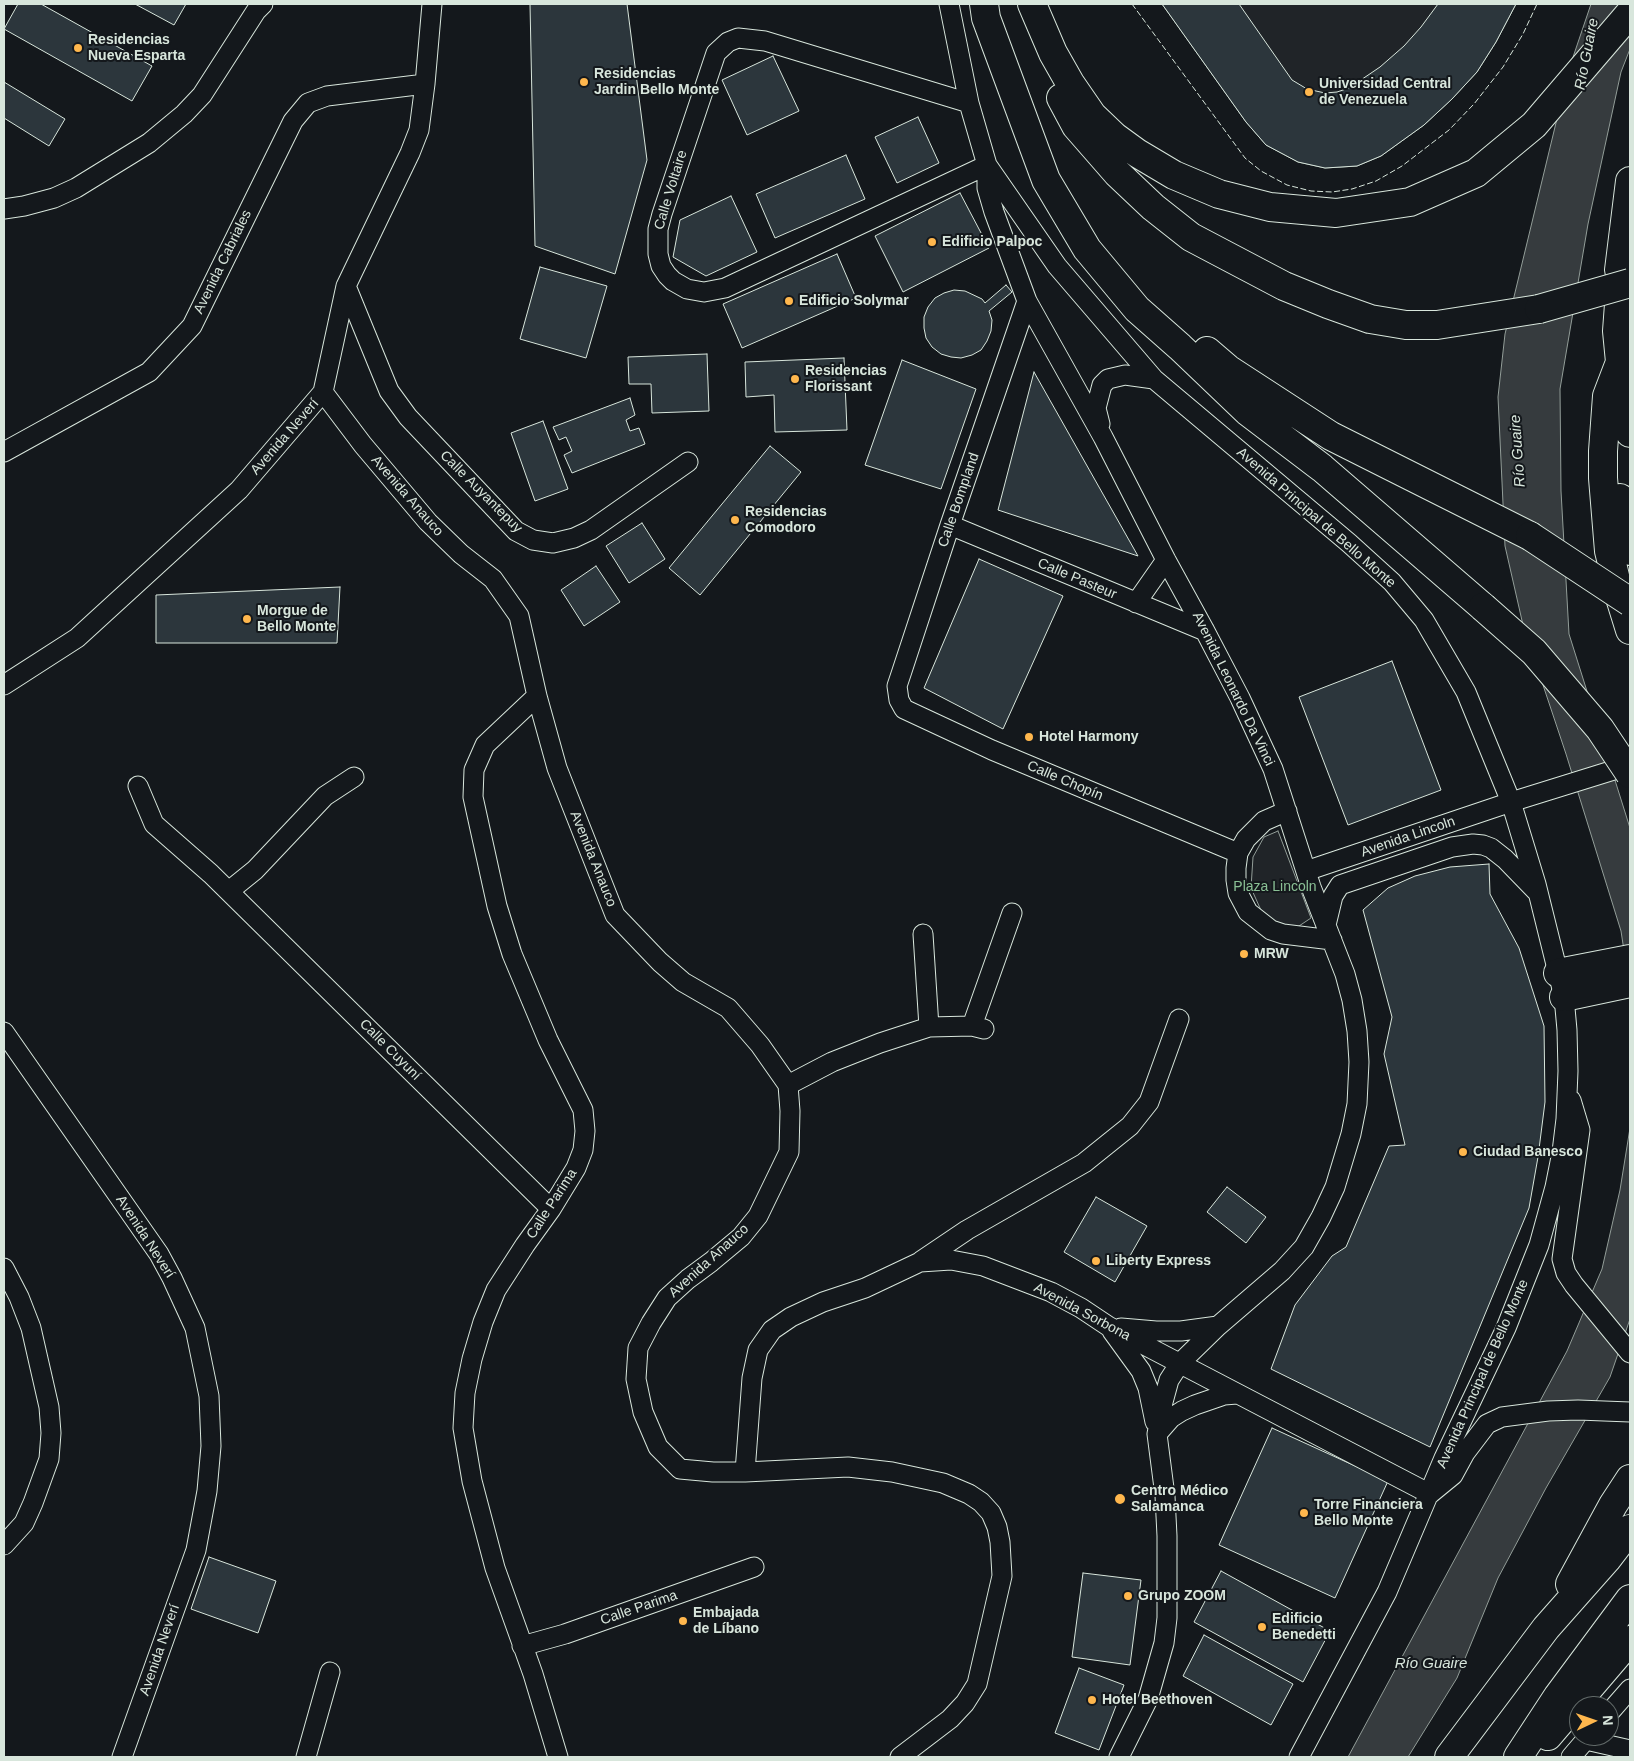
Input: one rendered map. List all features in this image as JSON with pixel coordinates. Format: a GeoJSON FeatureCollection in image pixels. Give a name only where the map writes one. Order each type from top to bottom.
{"type":"FeatureCollection","features":[{"type":"Feature","properties":{"kind":"highway"},"geometry":{"type":"LineString","coordinates":[[984,4],[986,18],[1046,180],[1087,249],[1137,308],[1180,346],[1247,411],[1322,468],[1534,652],[1600,729],[1630,774]]}},
{"type":"Feature","properties":{"kind":"highway"},"geometry":{"type":"LineString","coordinates":[[996,4],[1019,90],[1067,198],[1141,294],[1228,369],[1331,436],[1530,536],[1630,602]]}},
{"type":"Feature","properties":{"kind":"highway"},"geometry":{"type":"LineString","coordinates":[[1018,4],[1046,73],[1076,126],[1117,173],[1153,207],[1190,237],[1284,286],[1370,319],[1406,324],[1438,325],[1539,309],[1623,286]]}},
{"type":"Feature","properties":{"kind":"highway"},"geometry":{"type":"LineString","coordinates":[[1032,4],[1053,53],[1070,83],[1092,115],[1115,137],[1137,153],[1174,175],[1219,194],[1270,207],[1336,213],[1410,202],[1476,173],[1534,125],[1630,13]]}},
{"type":"Feature","properties":{"kind":"highway"},"geometry":{"type":"LineString","coordinates":[[1630,181],[1623,286],[1617,331],[1630,432]]}},
{"type":"Feature","properties":{"kind":"highway"},"geometry":{"type":"LineString","coordinates":[[1620,362],[1612,455],[1630,551]]}},
{"type":"Feature","properties":{"kind":"highway"},"geometry":{"type":"LineString","coordinates":[[1620,362],[1607,396],[1603,478],[1609,551],[1621,602],[1630,630]]}},
{"type":"Feature","properties":{"kind":"highway"},"geometry":{"type":"LineString","coordinates":[[1567,984],[1630,959]]}},
{"type":"Feature","properties":{"kind":"highway"},"geometry":{"type":"LineString","coordinates":[[1567,984],[1630,984]]}},
{"type":"Feature","properties":{"kind":"highway"},"geometry":{"type":"LineString","coordinates":[[1546,1628],[1613,1504],[1630,1479]]}},
{"type":"Feature","properties":{"kind":"highway"},"geometry":{"type":"LineString","coordinates":[[1449,1757],[1546,1628],[1607,1559],[1630,1529]]}},
{"type":"Feature","properties":{"kind":"highway"},"geometry":{"type":"LineString","coordinates":[[1529,1757],[1572,1710],[1624,1635],[1630,1599]]}},
{"type":"Feature","properties":{"kind":"highway"},"geometry":{"type":"LineString","coordinates":[[1518,1757],[1558,1696],[1624,1635]]}},
{"type":"Feature","properties":{"kind":"street"},"geometry":{"type":"LineString","coordinates":[[4,209],[24,206],[61,195],[76,188],[149,143],[184,114],[202,95],[256,11],[263,4]]}},
{"type":"Feature","properties":{"kind":"street","name":"Avenida Neverí"},"geometry":{"type":"LineString","coordinates":[[4,685],[77,638],[239,490],[323,392],[346,286],[410,153],[418,130],[425,84],[432,4]]}},
{"type":"Feature","properties":{"kind":"street","name":"Avenida Principal de Bello Monte"},"geometry":{"type":"LineString","coordinates":[[949,4],[969,103],[987,165],[1057,266],[1154,379],[1349,543],[1392,582],[1424,620],[1466,692],[1511,802],[1567,984],[1567,1087],[1562,1152],[1555,1187],[1539,1245],[1506,1328],[1444,1458],[1387,1592],[1299,1757]]}},
{"type":"Feature","properties":{"kind":"street","name":"Calle Voltaire"},"geometry":{"type":"LineString","coordinates":[[969,103],[765,41],[738,38],[728,42],[716,53],[662,214],[658,229],[658,254],[661,266],[673,281],[687,289],[704,292],[726,288],[987,165]]}},
{"type":"Feature","properties":{"kind":"street","name":"Avenida Cabriales"},"geometry":{"type":"LineString","coordinates":[[4,452],[149,372],[192,326],[293,121],[308,103],[327,96],[425,84]]}},
{"type":"Feature","properties":{"kind":"street","name":"Avenida Leonardo Da Vinci"},"geometry":{"type":"LineString","coordinates":[[987,165],[987,188],[994,212],[1027,301],[1103,437],[1254,727],[1272,768],[1306,871],[1345,974],[1357,1031],[1359,1062],[1357,1104],[1345,1159],[1335,1187],[1304,1247],[1282,1271],[1218,1326],[1180,1363],[1169,1380],[1157,1434]]}},
{"type":"Feature","properties":{"kind":"street","name":"Calle Auyantepuy"},"geometry":{"type":"LineString","coordinates":[[346,286],[389,391],[408,417],[516,531],[532,540],[553,543],[574,538],[591,530],[688,462]]}},
{"type":"Feature","properties":{"kind":"street","name":"Calle Bompland"},"geometry":{"type":"LineString","coordinates":[[899,700],[898,686],[950,525],[1027,301]]}},
{"type":"Feature","properties":{"kind":"street"},"geometry":{"type":"LineString","coordinates":[[1103,437],[1096,408],[1102,385],[1108,379],[1124,375],[1154,379]]}},
{"type":"Feature","properties":{"kind":"street","name":"Avenida Anauco"},"geometry":{"type":"LineString","coordinates":[[323,392],[428,522],[461,554],[493,579],[519,616],[537,696],[557,768],[616,915],[660,962],[683,982],[728,1008],[760,1045],[788,1085],[790,1111],[789,1152],[758,1216],[741,1237],[688,1278],[667,1298],[638,1348],[636,1378],[644,1412],[658,1447],[680,1469],[745,1472],[848,1467],[892,1472],[943,1482],[969,1494],[981,1502],[991,1513],[1000,1542],[1002,1576],[977,1684],[965,1703],[950,1719],[900,1757]]}},
{"type":"Feature","properties":{"kind":"street","name":"Calle Pasteur"},"geometry":{"type":"LineString","coordinates":[[950,525],[1205,632]]}},
{"type":"Feature","properties":{"kind":"street"},"geometry":{"type":"LineString","coordinates":[[1136,603],[1166,560]]}},
{"type":"Feature","properties":{"kind":"street","name":"Calle Parima"},"geometry":{"type":"LineString","coordinates":[[537,696],[485,745],[474,770],[473,797],[497,906],[512,954],[548,1040],[583,1110],[585,1131],[583,1150],[576,1168],[551,1209],[496,1290],[472,1359],[463,1428],[472,1481],[495,1568],[533,1674],[558,1757]]}},
{"type":"Feature","properties":{"kind":"street","name":"Calle Chopín"},"geometry":{"type":"LineString","coordinates":[[899,700],[904,709],[984,746],[1238,854]]}},
{"type":"Feature","properties":{"kind":"street","name":"Avenida Lincoln"},"geometry":{"type":"LineString","coordinates":[[1306,871],[1538,793],[1630,765]]}},
{"type":"Feature","properties":{"kind":"street"},"geometry":{"type":"LineString","coordinates":[[229,891],[255,870],[325,796],[354,777]]}},
{"type":"Feature","properties":{"kind":"street","name":"Calle Cuyuní"},"geometry":{"type":"LineString","coordinates":[[138,786],[154,824],[229,891],[551,1209]]}},
{"type":"Feature","properties":{"kind":"street"},"geometry":{"type":"LineString","coordinates":[[1287,811],[1264,821],[1246,839],[1238,854],[1236,880],[1238,893],[1248,912],[1271,930],[1283,934],[1329,933],[1333,896],[1340,885],[1452,847],[1473,844],[1491,848],[1505,859],[1538,894]]}},
{"type":"Feature","properties":{"kind":"street"},"geometry":{"type":"LineString","coordinates":[[788,1085],[832,1062],[880,1043],[929,1027],[978,1027],[1012,913]]}},
{"type":"Feature","properties":{"kind":"street"},"geometry":{"type":"LineString","coordinates":[[923,934],[929,1027]]}},
{"type":"Feature","properties":{"kind":"street"},"geometry":{"type":"LineString","coordinates":[[920,1262],[967,1230],[1084,1163],[1130,1126],[1149,1102],[1179,1019]]}},
{"type":"Feature","properties":{"kind":"street","name":"Avenida Neverí"},"geometry":{"type":"LineString","coordinates":[[4,1032],[159,1254],[194,1328],[209,1396],[211,1446],[207,1491],[196,1550],[122,1757]]}},
{"type":"Feature","properties":{"kind":"street"},"geometry":{"type":"LineString","coordinates":[[1567,1087],[1580,1130],[1562,1260],[1566,1273],[1574,1285],[1630,1353]]}},
{"type":"Feature","properties":{"kind":"street","name":"Avenida Sorbona"},"geometry":{"type":"LineString","coordinates":[[745,1472],[752,1378],[758,1350],[772,1330],[791,1317],[823,1302],[865,1288],[920,1262],[951,1260],[983,1266],[1051,1292],[1108,1326],[1430,1494]]}},
{"type":"Feature","properties":{"kind":"street"},"geometry":{"type":"LineString","coordinates":[[4,1268],[19,1297],[31,1328],[49,1407],[50,1433],[49,1458],[33,1503],[24,1523],[4,1545]]}},
{"type":"Feature","properties":{"kind":"street"},"geometry":{"type":"LineString","coordinates":[[1108,1326],[1133,1330],[1181,1331],[1218,1326]]}},
{"type":"Feature","properties":{"kind":"street"},"geometry":{"type":"LineString","coordinates":[[1108,1326],[1141,1371],[1148,1388],[1157,1434],[1167,1536],[1167,1610],[1164,1643],[1148,1699],[1118,1757]]}},
{"type":"Feature","properties":{"kind":"street"},"geometry":{"type":"LineString","coordinates":[[1157,1434],[1171,1418],[1182,1411],[1216,1398],[1237,1394]]}},
{"type":"Feature","properties":{"kind":"street"},"geometry":{"type":"LineString","coordinates":[[1430,1494],[1453,1475],[1465,1453],[1487,1424],[1502,1417],[1516,1414],[1578,1410],[1629,1412]]}},
{"type":"Feature","properties":{"kind":"street","name":"Calle Parima"},"geometry":{"type":"LineString","coordinates":[[522,1646],[565,1634],[754,1567]]}},
{"type":"Feature","properties":{"kind":"street"},"geometry":{"type":"LineString","coordinates":[[306,1757],[330,1672]]}},
{"type":"Feature","properties":{"kind":"street"},"geometry":{"type":"LineString","coordinates":[[1619,1702],[1630,1689]]}},
{"type":"Feature","properties":{"kind":"street"},"geometry":{"type":"LineString","coordinates":[[1571,1757],[1580,1746]]}},
{"type":"Feature","properties":{"kind":"street"},"geometry":{"type":"LineString","coordinates":[[1616,1746],[1630,1750]]}},
{"type":"Feature","properties":{"kind":"green space"},"geometry":{"type":"Polygon","coordinates":[[[1162,4],[1516,4],[1496,42],[1477,72],[1424,125],[1381,156],[1357,166],[1325,168],[1298,162],[1266,145],[1246,122],[1162,4]]]}},
{"type":"Feature","properties":{"kind":"green space","name":"Plaza Lincoln"},"geometry":{"type":"Polygon","coordinates":[[[1278,831],[1311,918],[1293,930],[1264,917],[1251,888],[1253,857],[1264,837],[1278,831]]]}},
{"type":"Feature","properties":{"kind":"water"},"geometry":{"type":"Polygon","coordinates":[[[1591,4],[1630,4],[1630,49],[1621,72],[1588,224],[1560,389],[1561,491],[1569,634],[1630,828],[1630,990],[1621,931],[1566,754],[1523,625],[1505,546],[1498,397],[1505,334],[1569,69],[1591,4]]]}},
{"type":"Feature","properties":{"kind":"water","name":"Río Guaire"},"geometry":{"type":"Polygon","coordinates":[[[1630,1128],[1630,1319],[1610,1377],[1546,1488],[1498,1578],[1457,1678],[1408,1757],[1348,1757],[1567,1351],[1602,1269],[1620,1190],[1630,1128]]]}},
{"type":"Feature","properties":{"kind":"building","name":"Residencias Nueva Esparta"},"geometry":{"type":"Polygon","coordinates":[[[18,4],[41,4],[152,66],[132,101],[4,29],[18,4]]]}},
{"type":"Feature","properties":{"kind":"building"},"geometry":{"type":"Polygon","coordinates":[[[135,4],[186,4],[174,25],[135,4]]]}},
{"type":"Feature","properties":{"kind":"building","name":"Residencias Jardin Bello Monte"},"geometry":{"type":"Polygon","coordinates":[[[530,4],[627,4],[647,160],[615,274],[535,246],[530,4]]]}},
{"type":"Feature","properties":{"kind":"building"},"geometry":{"type":"Polygon","coordinates":[[[1162,4],[1239,4],[1292,80],[1307,89],[1325,93],[1349,88],[1380,67],[1404,46],[1438,4],[1516,4],[1496,42],[1477,72],[1424,125],[1381,156],[1357,166],[1325,168],[1298,162],[1266,145],[1246,122],[1162,4]]]}},
{"type":"Feature","properties":{"kind":"building"},"geometry":{"type":"Polygon","coordinates":[[[773,56],[799,111],[747,135],[722,80],[773,56]]]}},
{"type":"Feature","properties":{"kind":"building"},"geometry":{"type":"Polygon","coordinates":[[[4,82],[65,119],[49,146],[4,118],[4,82]]]}},
{"type":"Feature","properties":{"kind":"building"},"geometry":{"type":"Polygon","coordinates":[[[918,117],[939,163],[897,183],[875,137],[918,117]]]}},
{"type":"Feature","properties":{"kind":"building"},"geometry":{"type":"Polygon","coordinates":[[[846,155],[865,199],[775,238],[756,194],[846,155]]]}},
{"type":"Feature","properties":{"kind":"building","name":"Edificio Palpoc"},"geometry":{"type":"Polygon","coordinates":[[[960,193],[989,248],[903,292],[875,236],[960,193]]]}},
{"type":"Feature","properties":{"kind":"building"},"geometry":{"type":"Polygon","coordinates":[[[731,196],[757,252],[706,276],[673,257],[680,220],[731,196]]]}},
{"type":"Feature","properties":{"kind":"building","name":"Edificio Solymar"},"geometry":{"type":"Polygon","coordinates":[[[837,254],[856,298],[742,348],[723,304],[837,254]]]}},
{"type":"Feature","properties":{"kind":"building"},"geometry":{"type":"Polygon","coordinates":[[[540,267],[607,286],[586,358],[520,339],[540,267]]]}},
{"type":"Feature","properties":{"kind":"building"},"geometry":{"type":"Polygon","coordinates":[[[1006,285],[1012,292],[989,311],[992,320],[991,331],[981,350],[961,358],[941,354],[932,347],[926,338],[924,317],[928,307],[935,298],[954,290],[965,291],[982,299],[985,303],[1006,285]]]}},
{"type":"Feature","properties":{"kind":"building"},"geometry":{"type":"Polygon","coordinates":[[[707,354],[709,411],[652,413],[651,384],[629,384],[628,357],[707,354]]]}},
{"type":"Feature","properties":{"kind":"building","name":"Residencias Florissant"},"geometry":{"type":"Polygon","coordinates":[[[844,358],[847,430],[775,432],[774,395],[746,397],[745,362],[844,358]]]}},
{"type":"Feature","properties":{"kind":"building"},"geometry":{"type":"Polygon","coordinates":[[[902,360],[976,389],[941,489],[865,465],[902,360]]]}},
{"type":"Feature","properties":{"kind":"building"},"geometry":{"type":"Polygon","coordinates":[[[1034,372],[1138,556],[998,510],[1034,372]]]}},
{"type":"Feature","properties":{"kind":"building"},"geometry":{"type":"Polygon","coordinates":[[[630,398],[635,415],[626,420],[630,431],[639,428],[645,444],[572,473],[564,455],[572,451],[566,437],[559,440],[553,427],[630,398]]]}},
{"type":"Feature","properties":{"kind":"building"},"geometry":{"type":"Polygon","coordinates":[[[543,421],[568,489],[535,501],[511,433],[543,421]]]}},
{"type":"Feature","properties":{"kind":"building","name":"Residencias Comodoro"},"geometry":{"type":"Polygon","coordinates":[[[770,446],[801,472],[700,595],[669,568],[770,446]]]}},
{"type":"Feature","properties":{"kind":"building"},"geometry":{"type":"Polygon","coordinates":[[[642,523],[665,559],[629,583],[606,546],[642,523]]]}},
{"type":"Feature","properties":{"kind":"building"},"geometry":{"type":"Polygon","coordinates":[[[979,559],[1063,596],[1003,729],[924,688],[979,559]]]}},
{"type":"Feature","properties":{"kind":"building"},"geometry":{"type":"Polygon","coordinates":[[[596,566],[620,602],[584,626],[561,590],[596,566]]]}},
{"type":"Feature","properties":{"kind":"building","name":"Morgue de Bello Monte"},"geometry":{"type":"Polygon","coordinates":[[[340,587],[337,643],[156,643],[156,595],[340,587]]]}},
{"type":"Feature","properties":{"kind":"building"},"geometry":{"type":"Polygon","coordinates":[[[1392,661],[1441,790],[1348,825],[1299,697],[1392,661]]]}},
{"type":"Feature","properties":{"kind":"building","name":"Ciudad Banesco"},"geometry":{"type":"Polygon","coordinates":[[[1489,864],[1490,894],[1519,948],[1544,1026],[1545,1102],[1529,1208],[1430,1447],[1271,1369],[1295,1305],[1332,1256],[1346,1247],[1389,1146],[1405,1145],[1384,1054],[1392,1017],[1363,910],[1388,888],[1415,876],[1450,867],[1489,864]]]}},
{"type":"Feature","properties":{"kind":"building"},"geometry":{"type":"Polygon","coordinates":[[[1227,1187],[1266,1217],[1246,1243],[1207,1212],[1227,1187]]]}},
{"type":"Feature","properties":{"kind":"building"},"geometry":{"type":"Polygon","coordinates":[[[1096,1197],[1147,1226],[1115,1282],[1064,1252],[1096,1197]]]}},
{"type":"Feature","properties":{"kind":"building","name":"Torre Financiera Bello Monte"},"geometry":{"type":"Polygon","coordinates":[[[1272,1428],[1388,1481],[1335,1598],[1219,1545],[1272,1428]]]}},
{"type":"Feature","properties":{"kind":"building"},"geometry":{"type":"Polygon","coordinates":[[[209,1557],[276,1581],[258,1633],[191,1609],[209,1557]]]}},
{"type":"Feature","properties":{"kind":"building","name":"Edificio Benedetti"},"geometry":{"type":"Polygon","coordinates":[[[1221,1571],[1330,1631],[1303,1682],[1194,1622],[1221,1571]]]}},
{"type":"Feature","properties":{"kind":"building"},"geometry":{"type":"Polygon","coordinates":[[[1083,1573],[1141,1580],[1130,1665],[1072,1657],[1083,1573]]]}},
{"type":"Feature","properties":{"kind":"building"},"geometry":{"type":"Polygon","coordinates":[[[1204,1635],[1293,1684],[1271,1725],[1183,1676],[1204,1635]]]}},
{"type":"Feature","properties":{"kind":"building","name":"Hotel Beethoven"},"geometry":{"type":"Polygon","coordinates":[[[1079,1668],[1124,1685],[1099,1750],[1055,1733],[1079,1668]]]}},
{"type":"Feature","properties":{"kind":"fence"},"geometry":{"type":"LineString","coordinates":[[1132,4],[1245,158],[1261,171],[1287,185],[1311,191],[1332,192],[1352,189],[1376,181],[1402,166],[1449,130],[1474,104],[1503,67],[1523,34],[1537,4]]}},
{"type":"Feature","properties":{"kind":"place","name":"Residencias Nueva Esparta"},"geometry":{"type":"Point","coordinates":[78,48]}},
{"type":"Feature","properties":{"kind":"place","name":"Residencias Jardin Bello Monte"},"geometry":{"type":"Point","coordinates":[584,82]}},
{"type":"Feature","properties":{"kind":"place","name":"Universidad Central de Venezuela"},"geometry":{"type":"Point","coordinates":[1309,92]}},
{"type":"Feature","properties":{"kind":"place","name":"Edificio Palpoc"},"geometry":{"type":"Point","coordinates":[932,242]}},
{"type":"Feature","properties":{"kind":"place","name":"Edificio Solymar"},"geometry":{"type":"Point","coordinates":[789,301]}},
{"type":"Feature","properties":{"kind":"place","name":"Residencias Florissant"},"geometry":{"type":"Point","coordinates":[795,379]}},
{"type":"Feature","properties":{"kind":"place","name":"Residencias Comodoro"},"geometry":{"type":"Point","coordinates":[735,520]}},
{"type":"Feature","properties":{"kind":"place","name":"Morgue de Bello Monte"},"geometry":{"type":"Point","coordinates":[247,619]}},
{"type":"Feature","properties":{"kind":"place","name":"Hotel Harmony"},"geometry":{"type":"Point","coordinates":[1029,737]}},
{"type":"Feature","properties":{"kind":"place","name":"MRW"},"geometry":{"type":"Point","coordinates":[1244,954]}},
{"type":"Feature","properties":{"kind":"place","name":"Ciudad Banesco"},"geometry":{"type":"Point","coordinates":[1463,1152]}},
{"type":"Feature","properties":{"kind":"place","name":"Liberty Express"},"geometry":{"type":"Point","coordinates":[1096,1261]}},
{"type":"Feature","properties":{"kind":"place","name":"Centro Médico Salamanca"},"geometry":{"type":"Point","coordinates":[1120,1499]}},
{"type":"Feature","properties":{"kind":"place","name":"Torre Financiera Bello Monte"},"geometry":{"type":"Point","coordinates":[1304,1513]}},
{"type":"Feature","properties":{"kind":"place","name":"Grupo ZOOM"},"geometry":{"type":"Point","coordinates":[1128,1596]}},
{"type":"Feature","properties":{"kind":"place","name":"Embajada de Líbano"},"geometry":{"type":"Point","coordinates":[683,1621]}},
{"type":"Feature","properties":{"kind":"place","name":"Edificio Benedetti"},"geometry":{"type":"Point","coordinates":[1262,1627]}},
{"type":"Feature","properties":{"kind":"place","name":"Hotel Beethoven"},"geometry":{"type":"Point","coordinates":[1092,1700]}}]}
